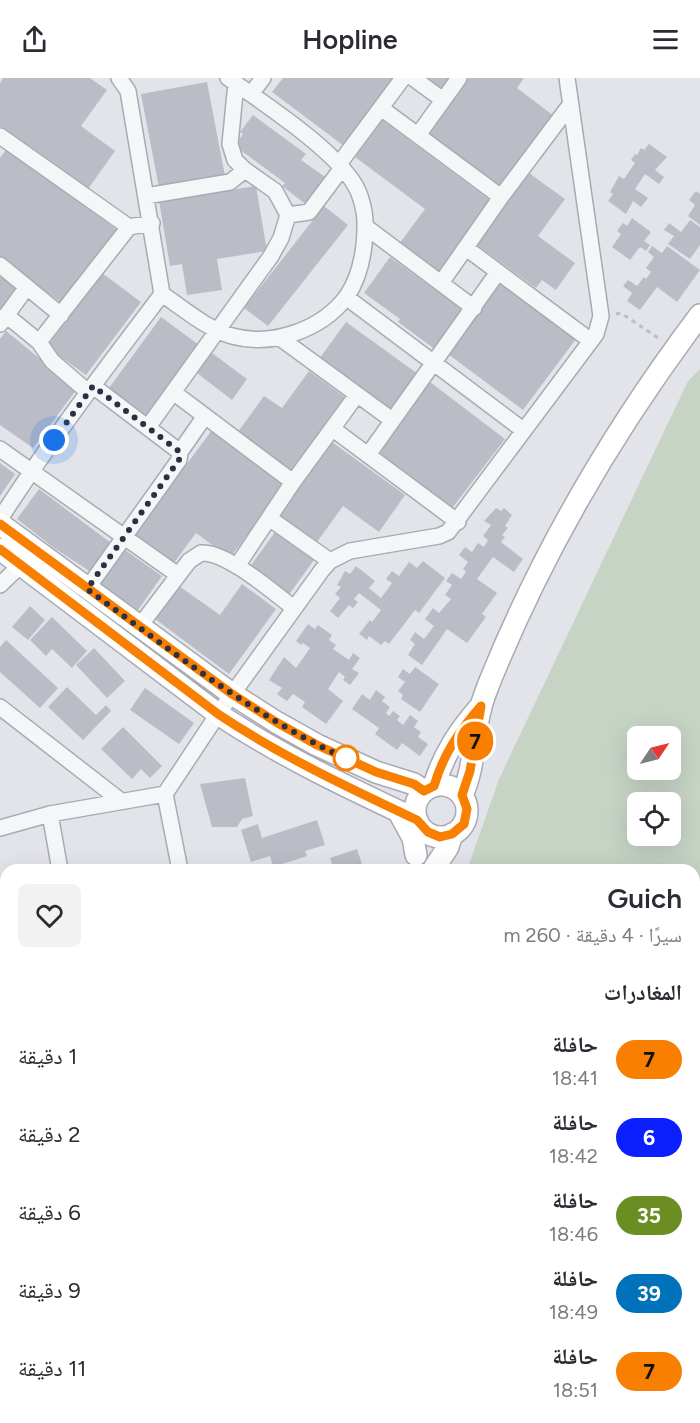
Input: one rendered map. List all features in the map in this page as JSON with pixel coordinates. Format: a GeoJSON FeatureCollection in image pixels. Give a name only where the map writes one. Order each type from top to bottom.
{"type":"FeatureCollection","features":[{"type":"Feature","properties":{"kind":"street"},"geometry":{"type":"LineString","coordinates":[[0,519],[90,389],[162,294],[152,223],[128,91],[119,78]]}},
{"type":"Feature","properties":{"kind":"street"},"geometry":{"type":"LineString","coordinates":[[251,94],[263,78]]}},
{"type":"Feature","properties":{"kind":"street"},"geometry":{"type":"LineString","coordinates":[[288,215],[309,212],[403,78]]}},
{"type":"Feature","properties":{"kind":"street"},"geometry":{"type":"LineString","coordinates":[[413,78],[443,100]]}},
{"type":"Feature","properties":{"kind":"street"},"geometry":{"type":"LineString","coordinates":[[418,135],[459,78]]}},
{"type":"Feature","properties":{"kind":"street"},"geometry":{"type":"LineString","coordinates":[[179,864],[165,794],[232,694],[330,561],[350,551],[439,536],[448,532],[458,522],[523,429],[591,341],[599,326],[601,316],[567,78]]}},
{"type":"Feature","properties":{"kind":"street"},"geometry":{"type":"LineString","coordinates":[[162,294],[216,330],[249,339],[280,338],[327,316],[346,297],[356,278],[362,258],[366,227],[365,212],[357,189],[340,166],[318,146],[232,81]]}},
{"type":"Feature","properties":{"kind":"street"},"geometry":{"type":"LineString","coordinates":[[148,427],[271,256],[281,238],[288,215],[275,191],[244,170],[235,160],[230,144],[232,81]]}},
{"type":"Feature","properties":{"kind":"street"},"geometry":{"type":"LineString","coordinates":[[441,283],[501,197],[570,105]]}},
{"type":"Feature","properties":{"kind":"street"},"geometry":{"type":"LineString","coordinates":[[381,108],[501,197]]}},
{"type":"Feature","properties":{"kind":"street"},"geometry":{"type":"LineString","coordinates":[[2,140],[129,227]]}},
{"type":"Feature","properties":{"kind":"street"},"geometry":{"type":"LineString","coordinates":[[146,196],[230,182],[244,170]]}},
{"type":"Feature","properties":{"kind":"street"},"geometry":{"type":"LineString","coordinates":[[39,342],[129,227],[152,223]]}},
{"type":"Feature","properties":{"kind":"street"},"geometry":{"type":"LineString","coordinates":[[366,227],[474,308]]}},
{"type":"Feature","properties":{"kind":"street"},"geometry":{"type":"LineString","coordinates":[[466,248],[591,341]]}},
{"type":"Feature","properties":{"kind":"street"},"geometry":{"type":"LineString","coordinates":[[0,265],[61,315]]}},
{"type":"Feature","properties":{"kind":"street"},"geometry":{"type":"LineString","coordinates":[[368,455],[498,272]]}},
{"type":"Feature","properties":{"kind":"street"},"geometry":{"type":"LineString","coordinates":[[27,287],[3,319],[39,342],[52,361],[148,427],[180,452]]}},
{"type":"Feature","properties":{"kind":"street"},"geometry":{"type":"LineString","coordinates":[[346,297],[523,429]]}},
{"type":"Feature","properties":{"kind":"street"},"geometry":{"type":"LineString","coordinates":[[462,795],[470,771],[481,706],[527,596],[571,510],[598,465],[674,350],[700,315]]}},
{"type":"Feature","properties":{"kind":"street"},"geometry":{"type":"LineString","coordinates":[[280,338],[392,420]]}},
{"type":"Feature","properties":{"kind":"street"},"geometry":{"type":"LineString","coordinates":[[173,392],[293,482]]}},
{"type":"Feature","properties":{"kind":"street"},"geometry":{"type":"LineString","coordinates":[[237,566],[293,482],[357,396]]}},
{"type":"Feature","properties":{"kind":"street"},"geometry":{"type":"LineString","coordinates":[[87,589],[123,535],[179,460],[180,452],[205,416]]}},
{"type":"Feature","properties":{"kind":"street"},"geometry":{"type":"LineString","coordinates":[[333,429],[458,522]]}},
{"type":"Feature","properties":{"kind":"street"},"geometry":{"type":"LineString","coordinates":[[0,449],[177,575]]}},
{"type":"Feature","properties":{"kind":"street"},"geometry":{"type":"LineString","coordinates":[[269,518],[330,561]]}},
{"type":"Feature","properties":{"kind":"street"},"geometry":{"type":"LineString","coordinates":[[0,524],[28,557],[218,714],[297,762],[392,808],[420,824],[428,832],[440,837],[452,834],[464,824],[466,802],[462,795],[447,786],[429,789],[376,772],[317,745],[232,694],[87,589],[28,557],[0,549]]}},
{"type":"Feature","properties":{"kind":"street"},"geometry":{"type":"LineString","coordinates":[[139,627],[177,575],[189,561],[201,553],[215,555],[237,566],[294,608]]}},
{"type":"Feature","properties":{"kind":"street"},"geometry":{"type":"LineString","coordinates":[[0,585],[28,557]]}},
{"type":"Feature","properties":{"kind":"street"},"geometry":{"type":"LineString","coordinates":[[416,863],[420,824],[417,802],[429,789],[456,737],[481,706]]}},
{"type":"Feature","properties":{"kind":"street"},"geometry":{"type":"LineString","coordinates":[[0,707],[121,801]]}},
{"type":"Feature","properties":{"kind":"street"},"geometry":{"type":"LineString","coordinates":[[0,828],[50,814],[165,794]]}},
{"type":"Feature","properties":{"kind":"street"},"geometry":{"type":"LineString","coordinates":[[392,808],[410,829],[416,863]]}},
{"type":"Feature","properties":{"kind":"street"},"geometry":{"type":"LineString","coordinates":[[50,814],[59,864]]}},
{"type":"Feature","properties":{"kind":"street"},"geometry":{"type":"LineString","coordinates":[[438,864],[448,847],[452,834]]}},
{"type":"Feature","properties":{"kind":"path"},"geometry":{"type":"LineString","coordinates":[[601,316],[621,313],[656,336]]}},
{"type":"Feature","properties":{"kind":"green space"},"geometry":{"type":"Polygon","coordinates":[[[700,369],[700,864],[469,864],[499,779],[688,381],[700,369]]]}},
{"type":"Feature","properties":{"kind":"building"},"geometry":{"type":"Polygon","coordinates":[[[3,78],[90,78],[107,90],[81,126],[115,151],[88,189],[0,126],[0,83],[3,78]]]}},
{"type":"Feature","properties":{"kind":"building"},"geometry":{"type":"Polygon","coordinates":[[[283,78],[394,78],[344,146],[272,92],[283,78]]]}},
{"type":"Feature","properties":{"kind":"building"},"geometry":{"type":"Polygon","coordinates":[[[422,78],[451,78],[441,92],[422,78]]]}},
{"type":"Feature","properties":{"kind":"building"},"geometry":{"type":"Polygon","coordinates":[[[469,78],[524,78],[517,88],[554,116],[500,188],[427,134],[469,78]]]}},
{"type":"Feature","properties":{"kind":"building"},"geometry":{"type":"Polygon","coordinates":[[[207,82],[225,176],[159,188],[141,94],[207,82]]]}},
{"type":"Feature","properties":{"kind":"building"},"geometry":{"type":"Polygon","coordinates":[[[253,115],[306,154],[301,160],[328,179],[308,206],[282,186],[285,183],[235,146],[243,134],[240,132],[253,115]]]}},
{"type":"Feature","properties":{"kind":"building"},"geometry":{"type":"Polygon","coordinates":[[[382,120],[491,201],[438,273],[399,244],[425,209],[355,157],[382,120]]]}},
{"type":"Feature","properties":{"kind":"building"},"geometry":{"type":"Polygon","coordinates":[[[649,144],[667,157],[655,170],[664,177],[659,184],[645,174],[635,189],[648,198],[641,207],[633,201],[626,214],[608,201],[613,194],[610,192],[619,176],[624,179],[635,163],[631,160],[635,154],[637,155],[641,148],[644,150],[649,144]]]}},
{"type":"Feature","properties":{"kind":"building"},"geometry":{"type":"Polygon","coordinates":[[[7,148],[117,230],[63,304],[0,257],[0,158],[7,148]]]}},
{"type":"Feature","properties":{"kind":"building"},"geometry":{"type":"Polygon","coordinates":[[[529,173],[565,199],[538,236],[575,263],[556,290],[542,280],[536,288],[477,245],[529,173]]]}},
{"type":"Feature","properties":{"kind":"building"},"geometry":{"type":"Polygon","coordinates":[[[256,186],[267,251],[217,259],[222,290],[187,295],[182,264],[170,266],[159,201],[256,186]]]}},
{"type":"Feature","properties":{"kind":"building"},"geometry":{"type":"Polygon","coordinates":[[[696,191],[700,194],[700,225],[688,216],[695,205],[689,200],[696,191]]]}},
{"type":"Feature","properties":{"kind":"building"},"geometry":{"type":"Polygon","coordinates":[[[324,206],[348,225],[268,326],[244,308],[324,206]]]}},
{"type":"Feature","properties":{"kind":"building"},"geometry":{"type":"Polygon","coordinates":[[[632,218],[651,232],[644,241],[650,245],[646,251],[640,247],[630,260],[612,247],[621,234],[617,231],[623,223],[627,226],[632,218]]]}},
{"type":"Feature","properties":{"kind":"building"},"geometry":{"type":"Polygon","coordinates":[[[690,220],[700,227],[700,245],[690,259],[668,244],[674,236],[664,230],[669,223],[681,232],[690,220]]]}},
{"type":"Feature","properties":{"kind":"building"},"geometry":{"type":"Polygon","coordinates":[[[652,246],[662,253],[667,246],[700,270],[677,302],[657,287],[640,310],[627,301],[632,293],[623,286],[628,280],[637,286],[644,277],[646,279],[651,272],[646,268],[654,257],[648,252],[652,246]]]}},
{"type":"Feature","properties":{"kind":"building"},"geometry":{"type":"Polygon","coordinates":[[[390,257],[464,311],[436,350],[398,322],[400,319],[364,293],[390,257]]]}},
{"type":"Feature","properties":{"kind":"building"},"geometry":{"type":"Polygon","coordinates":[[[102,273],[141,302],[86,375],[47,347],[102,273]]]}},
{"type":"Feature","properties":{"kind":"building"},"geometry":{"type":"Polygon","coordinates":[[[0,276],[19,291],[0,317],[0,276]]]}},
{"type":"Feature","properties":{"kind":"building"},"geometry":{"type":"Polygon","coordinates":[[[501,283],[576,339],[523,410],[448,354],[501,283]]]}},
{"type":"Feature","properties":{"kind":"building"},"geometry":{"type":"Polygon","coordinates":[[[161,317],[199,345],[147,416],[109,388],[161,317]]]}},
{"type":"Feature","properties":{"kind":"building"},"geometry":{"type":"Polygon","coordinates":[[[346,322],[418,374],[391,411],[319,359],[346,322]]]}},
{"type":"Feature","properties":{"kind":"building"},"geometry":{"type":"Polygon","coordinates":[[[6,331],[77,389],[33,448],[0,425],[0,339],[6,331]]]}},
{"type":"Feature","properties":{"kind":"building"},"geometry":{"type":"Polygon","coordinates":[[[212,353],[247,379],[232,400],[197,373],[212,353]]]}},
{"type":"Feature","properties":{"kind":"building"},"geometry":{"type":"Polygon","coordinates":[[[309,371],[346,398],[293,472],[238,432],[264,396],[282,408],[309,371]]]}},
{"type":"Feature","properties":{"kind":"building"},"geometry":{"type":"Polygon","coordinates":[[[430,382],[505,439],[450,511],[376,455],[430,382]]]}},
{"type":"Feature","properties":{"kind":"building"},"geometry":{"type":"Polygon","coordinates":[[[212,430],[285,484],[230,558],[196,533],[171,567],[132,538],[212,430]]]}},
{"type":"Feature","properties":{"kind":"building"},"geometry":{"type":"Polygon","coordinates":[[[332,442],[405,495],[379,532],[343,506],[317,542],[279,515],[332,442]]]}},
{"type":"Feature","properties":{"kind":"building"},"geometry":{"type":"Polygon","coordinates":[[[0,463],[15,474],[0,496],[0,463]]]}},
{"type":"Feature","properties":{"kind":"building"},"geometry":{"type":"Polygon","coordinates":[[[39,489],[111,543],[91,572],[54,548],[17,519],[39,489]]]}},
{"type":"Feature","properties":{"kind":"building"},"geometry":{"type":"Polygon","coordinates":[[[496,508],[501,511],[504,508],[512,515],[505,526],[508,528],[502,535],[505,537],[501,542],[523,559],[514,572],[493,557],[477,579],[497,593],[482,614],[486,617],[467,643],[447,629],[422,665],[408,655],[415,644],[410,640],[415,632],[424,639],[434,626],[425,619],[433,608],[439,613],[451,599],[445,595],[452,585],[446,581],[452,573],[461,579],[466,572],[463,569],[468,562],[459,555],[465,547],[472,552],[478,543],[484,547],[488,540],[483,536],[491,525],[484,521],[496,508]]]}},
{"type":"Feature","properties":{"kind":"building"},"geometry":{"type":"Polygon","coordinates":[[[275,532],[314,560],[288,596],[249,568],[275,532]]]}},
{"type":"Feature","properties":{"kind":"building"},"geometry":{"type":"Polygon","coordinates":[[[125,550],[162,576],[138,610],[98,584],[125,550]]]}},
{"type":"Feature","properties":{"kind":"building"},"geometry":{"type":"Polygon","coordinates":[[[423,561],[445,578],[419,613],[415,610],[389,644],[385,641],[381,645],[369,636],[367,640],[359,634],[381,610],[359,593],[354,599],[358,602],[353,608],[349,605],[338,618],[330,611],[340,598],[335,594],[341,587],[337,585],[345,571],[350,574],[356,566],[375,581],[369,588],[381,598],[392,583],[386,579],[392,571],[399,576],[409,562],[417,568],[423,561]]]}},
{"type":"Feature","properties":{"kind":"building"},"geometry":{"type":"Polygon","coordinates":[[[242,584],[276,609],[229,674],[155,619],[179,586],[220,615],[242,584]]]}},
{"type":"Feature","properties":{"kind":"building"},"geometry":{"type":"Polygon","coordinates":[[[30,606],[45,620],[28,640],[12,627],[30,606]]]}},
{"type":"Feature","properties":{"kind":"building"},"geometry":{"type":"Polygon","coordinates":[[[52,617],[87,651],[72,668],[52,649],[46,656],[30,640],[52,617]]]}},
{"type":"Feature","properties":{"kind":"building"},"geometry":{"type":"Polygon","coordinates":[[[308,624],[315,629],[318,625],[332,635],[329,640],[336,645],[333,649],[349,660],[353,653],[360,658],[352,669],[359,673],[350,685],[343,680],[345,677],[339,672],[328,689],[343,701],[326,724],[302,707],[305,702],[293,694],[287,701],[277,694],[282,688],[269,680],[284,657],[296,668],[310,648],[296,641],[308,624]]]}},
{"type":"Feature","properties":{"kind":"building"},"geometry":{"type":"Polygon","coordinates":[[[6,640],[58,688],[40,708],[0,672],[0,647],[6,640]]]}},
{"type":"Feature","properties":{"kind":"building"},"geometry":{"type":"Polygon","coordinates":[[[94,648],[125,681],[107,698],[76,665],[94,648]]]}},
{"type":"Feature","properties":{"kind":"building"},"geometry":{"type":"Polygon","coordinates":[[[415,667],[439,684],[420,712],[401,699],[403,695],[398,691],[405,682],[398,677],[403,669],[410,674],[415,667]]]}},
{"type":"Feature","properties":{"kind":"building"},"geometry":{"type":"Polygon","coordinates":[[[67,687],[96,715],[106,705],[111,711],[83,740],[48,707],[67,687]]]}},
{"type":"Feature","properties":{"kind":"building"},"geometry":{"type":"Polygon","coordinates":[[[145,688],[194,723],[179,744],[130,710],[145,688]]]}},
{"type":"Feature","properties":{"kind":"building"},"geometry":{"type":"Polygon","coordinates":[[[376,690],[385,697],[382,701],[390,707],[386,713],[389,716],[393,711],[400,716],[397,720],[403,725],[410,715],[418,721],[414,727],[421,732],[418,737],[428,744],[420,756],[402,743],[397,750],[375,734],[379,728],[352,709],[362,694],[370,700],[376,690]]]}},
{"type":"Feature","properties":{"kind":"building"},"geometry":{"type":"Polygon","coordinates":[[[123,727],[162,766],[150,778],[141,769],[132,779],[101,749],[123,727]]]}},
{"type":"Feature","properties":{"kind":"building"},"geometry":{"type":"Polygon","coordinates":[[[245,778],[253,816],[242,819],[237,827],[212,827],[200,784],[245,778]]]}},
{"type":"Feature","properties":{"kind":"building"},"geometry":{"type":"Polygon","coordinates":[[[317,820],[325,845],[305,851],[307,856],[282,864],[272,864],[270,856],[251,862],[241,830],[258,824],[262,838],[317,820]]]}},
{"type":"Feature","properties":{"kind":"building"},"geometry":{"type":"Polygon","coordinates":[[[357,849],[362,864],[332,864],[330,858],[357,849]]]}},
{"type":"Feature","properties":{"kind":"bus line","name":"7"},"geometry":{"type":"LineString","coordinates":[[0,524],[232,694],[276,722],[317,745],[376,772],[414,784],[424,791],[434,786],[438,770],[446,754],[464,725],[481,706],[470,771],[462,795],[467,809],[464,824],[452,834],[440,837],[433,835],[417,820],[297,762],[250,735],[218,714],[0,549]]}},
{"type":"Feature","properties":{"kind":"route"},"geometry":{"type":"LineString","coordinates":[[54,440],[93,386],[180,452],[179,460],[123,535],[87,589],[232,694],[276,722],[349,760],[346,758]]}}]}
